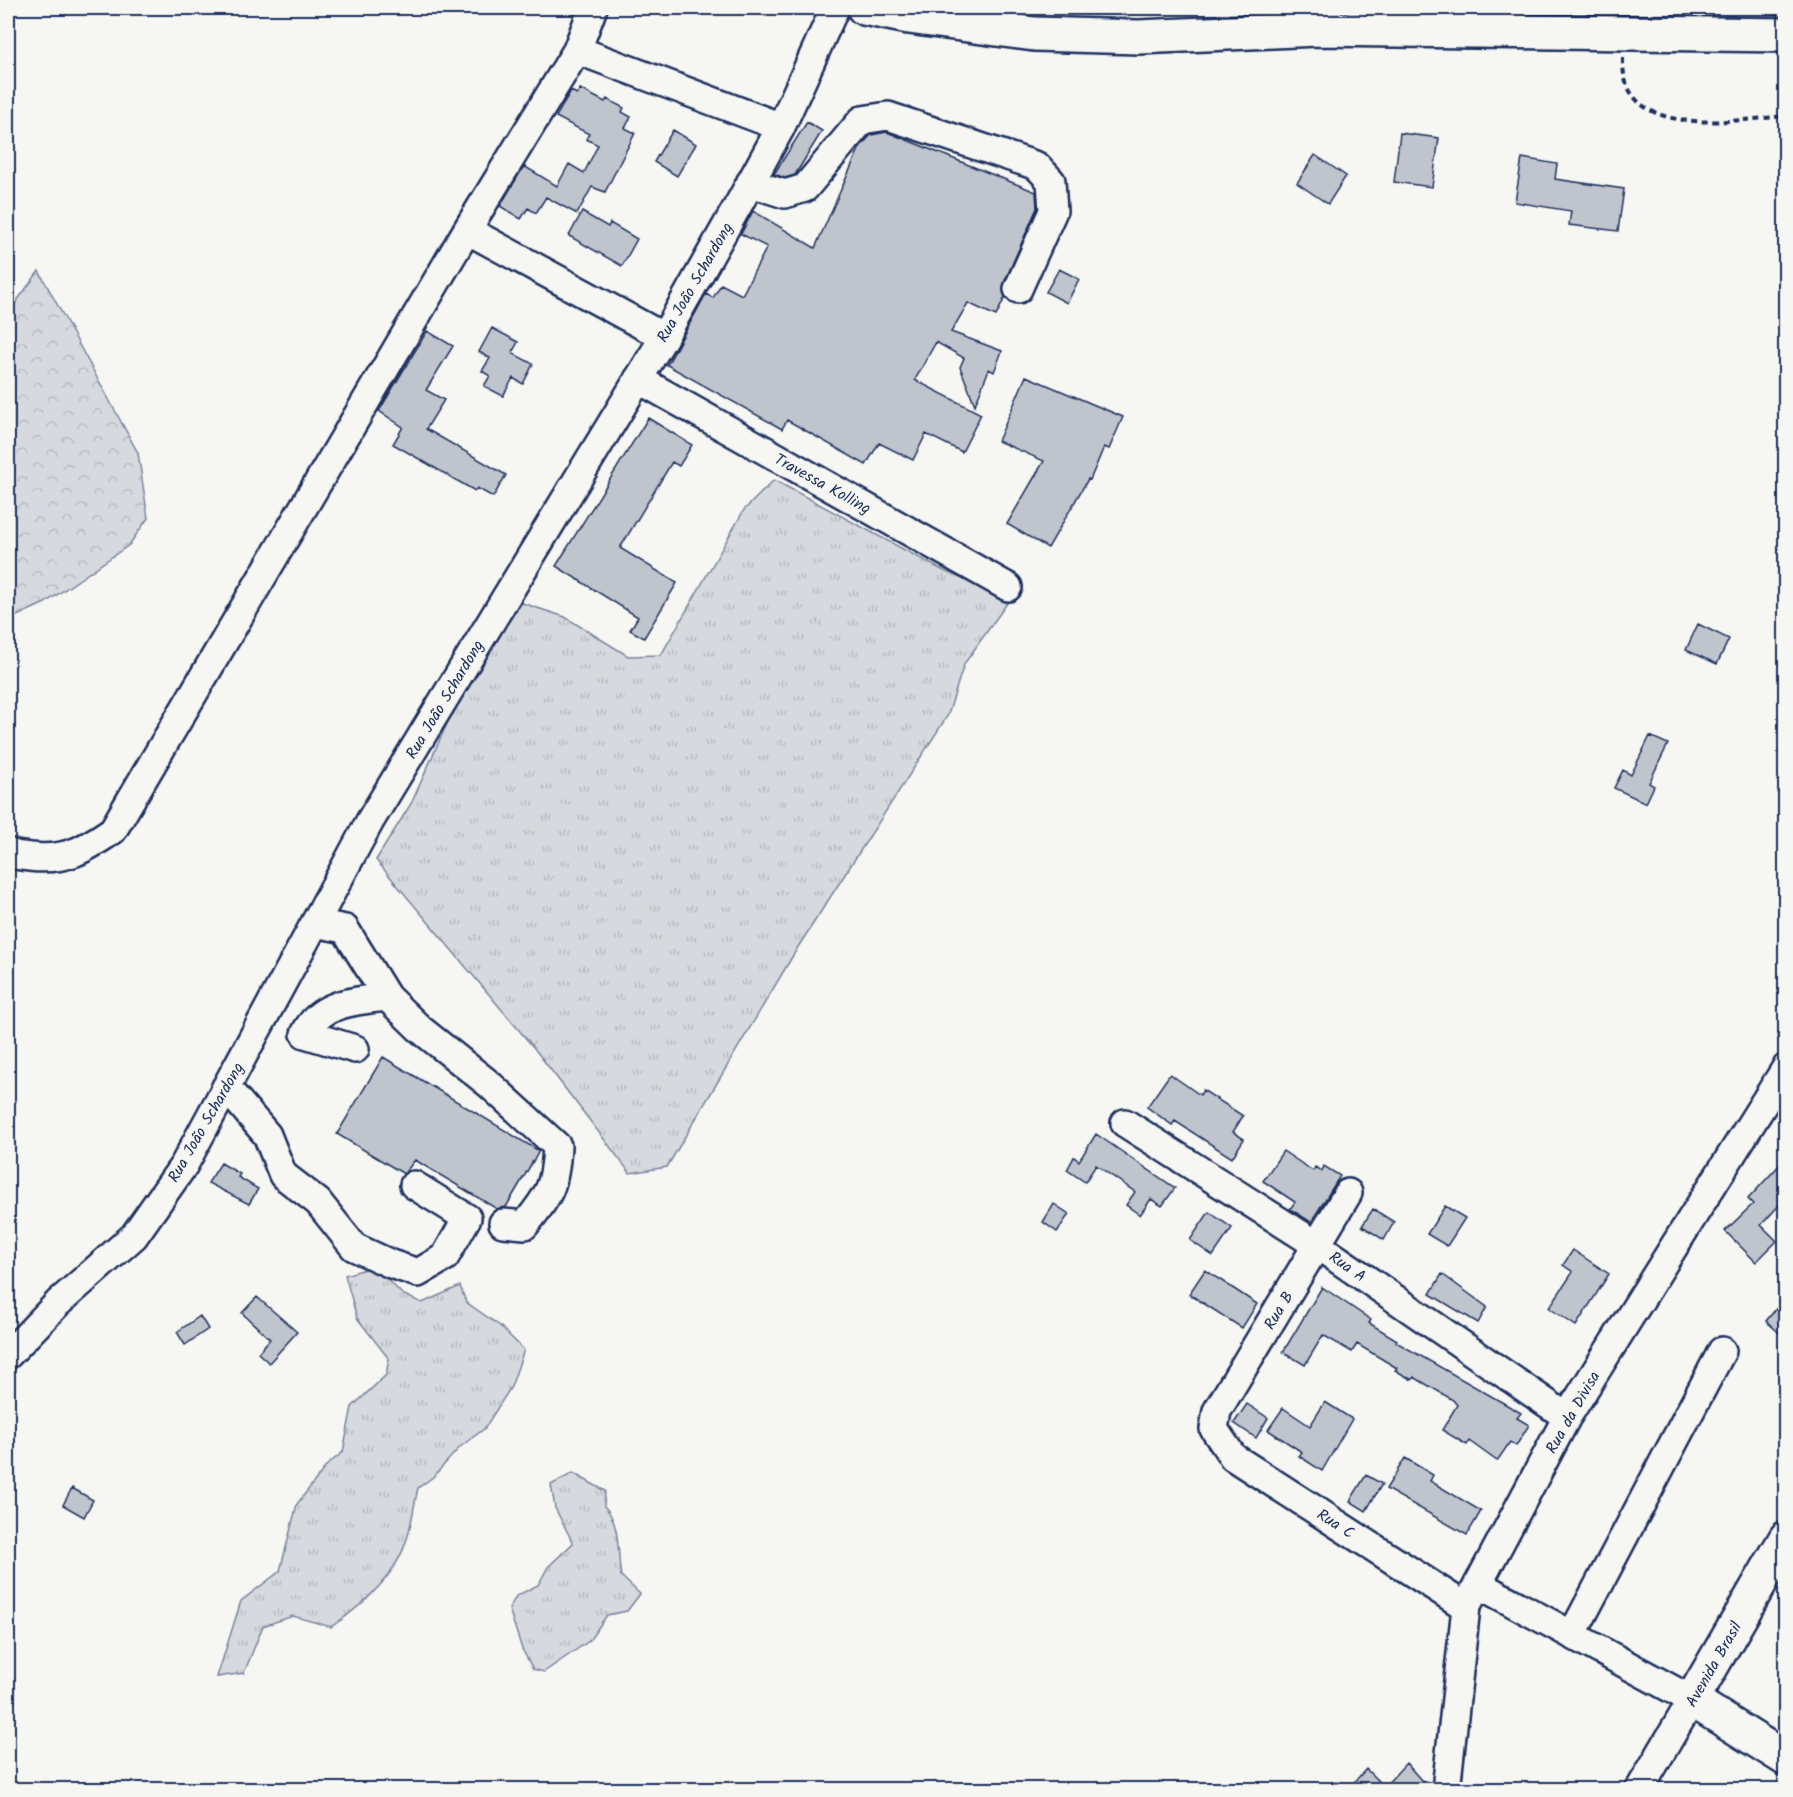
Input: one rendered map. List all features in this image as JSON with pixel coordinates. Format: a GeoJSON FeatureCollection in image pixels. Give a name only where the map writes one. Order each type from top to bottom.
{"type":"FeatureCollection","features":[{"type":"Feature","properties":{"kind":"main road"},"geometry":{"type":"LineString","coordinates":[[864,8],[911,12],[1034,34],[1092,36],[1139,37],[1323,18],[1386,19],[1624,33],[1785,35]]}},
{"type":"Feature","properties":{"kind":"main road","name":"Avenida Brasil"},"geometry":{"type":"LineString","coordinates":[[1692,1700],[1785,1538]]}},
{"type":"Feature","properties":{"kind":"main road"},"geometry":{"type":"LineString","coordinates":[[1692,1700],[1785,1759]]}},
{"type":"Feature","properties":{"kind":"street"},"geometry":{"type":"LineString","coordinates":[[8,852],[14,855],[53,860],[85,849],[113,830],[466,230],[577,50],[593,8]]}},
{"type":"Feature","properties":{"kind":"street","name":"Rua João Schardong"},"geometry":{"type":"LineString","coordinates":[[8,1355],[58,1303],[134,1236],[184,1165],[370,821],[664,337],[781,127],[835,8]]}},
{"type":"Feature","properties":{"kind":"street"},"geometry":{"type":"LineString","coordinates":[[577,50],[781,127]]}},
{"type":"Feature","properties":{"kind":"street"},"geometry":{"type":"LineString","coordinates":[[750,183],[784,194],[805,188],[862,120],[888,116],[1037,166],[1052,181],[1053,211],[1018,290]]}},
{"type":"Feature","properties":{"kind":"street"},"geometry":{"type":"LineString","coordinates":[[466,230],[664,337]]}},
{"type":"Feature","properties":{"kind":"street","name":"Travessa Kolling"},"geometry":{"type":"LineString","coordinates":[[638,379],[1008,587]]}},
{"type":"Feature","properties":{"kind":"street"},"geometry":{"type":"LineString","coordinates":[[315,923],[345,929],[387,997],[420,1029],[489,1083],[557,1146],[556,1178],[541,1205],[525,1225],[503,1223]]}},
{"type":"Feature","properties":{"kind":"street"},"geometry":{"type":"LineString","coordinates":[[355,1049],[305,1034],[311,1020],[345,1002],[387,997]]}},
{"type":"Feature","properties":{"kind":"street","name":"Rua da Divisa"},"geometry":{"type":"LineString","coordinates":[[1446,1790],[1472,1595],[1567,1417],[1785,1068]]}},
{"type":"Feature","properties":{"kind":"street"},"geometry":{"type":"LineString","coordinates":[[226,1087],[267,1135],[283,1175],[318,1202],[354,1247],[390,1264],[418,1273],[445,1257],[467,1218],[414,1185]]}},
{"type":"Feature","properties":{"kind":"street","name":"Rua A"},"geometry":{"type":"LineString","coordinates":[[1125,1123],[1317,1245],[1567,1417]]}},
{"type":"Feature","properties":{"kind":"street","name":"Rua B"},"geometry":{"type":"LineString","coordinates":[[1214,1430],[1217,1411],[1348,1193]]}},
{"type":"Feature","properties":{"kind":"street"},"geometry":{"type":"LineString","coordinates":[[1572,1635],[1722,1351]]}},
{"type":"Feature","properties":{"kind":"street","name":"Rua C"},"geometry":{"type":"LineString","coordinates":[[1214,1430],[1233,1457],[1472,1595],[1572,1635],[1692,1700]]}},
{"type":"Feature","properties":{"kind":"street","name":"Avenida Brasil"},"geometry":{"type":"LineString","coordinates":[[1639,1790],[1692,1700]]}},
{"type":"Feature","properties":{"kind":"path"},"geometry":{"type":"LineString","coordinates":[[1624,33],[1622,69],[1627,86],[1644,107],[1665,118],[1700,122],[1785,116]]}},
{"type":"Feature","properties":{"kind":"green space"},"geometry":{"type":"Polygon","coordinates":[[[39,271],[138,453],[148,518],[129,545],[45,603],[8,620],[8,313],[39,271]]]}},
{"type":"Feature","properties":{"kind":"green space"},"geometry":{"type":"Polygon","coordinates":[[[774,480],[944,571],[1010,599],[964,664],[948,715],[798,947],[667,1167],[630,1173],[534,1048],[376,860],[412,802],[470,672],[522,603],[565,617],[628,656],[661,655],[744,510],[774,480]]]}},
{"type":"Feature","properties":{"kind":"green space"},"geometry":{"type":"Polygon","coordinates":[[[375,1266],[402,1294],[422,1303],[460,1286],[466,1302],[500,1326],[524,1350],[511,1387],[484,1429],[460,1447],[433,1477],[418,1488],[409,1533],[402,1553],[386,1578],[366,1600],[331,1627],[293,1616],[263,1626],[244,1673],[217,1677],[241,1601],[280,1571],[297,1504],[327,1465],[343,1452],[352,1407],[386,1375],[389,1359],[357,1318],[345,1275],[375,1266]]]}},
{"type":"Feature","properties":{"kind":"green space"},"geometry":{"type":"Polygon","coordinates":[[[573,1473],[605,1491],[604,1506],[616,1530],[621,1576],[640,1594],[627,1611],[607,1615],[589,1641],[544,1672],[533,1669],[522,1649],[509,1609],[516,1596],[538,1585],[548,1567],[573,1543],[555,1508],[551,1485],[573,1473]]]}},
{"type":"Feature","properties":{"kind":"building"},"geometry":{"type":"Polygon","coordinates":[[[580,89],[605,102],[607,99],[624,108],[622,112],[631,117],[625,128],[635,133],[605,192],[592,187],[577,214],[546,197],[536,213],[528,208],[521,219],[500,206],[524,166],[557,186],[569,164],[584,173],[598,145],[586,139],[589,134],[556,117],[571,91],[577,94],[580,89]]]}},
{"type":"Feature","properties":{"kind":"building"},"geometry":{"type":"Polygon","coordinates":[[[807,122],[822,131],[795,175],[785,178],[774,174],[807,122]]]}},
{"type":"Feature","properties":{"kind":"building"},"geometry":{"type":"Polygon","coordinates":[[[673,130],[696,144],[677,176],[654,162],[673,130]]]}},
{"type":"Feature","properties":{"kind":"building"},"geometry":{"type":"Polygon","coordinates":[[[887,132],[1036,192],[1037,208],[1004,283],[1005,297],[996,316],[968,303],[951,332],[1002,351],[994,372],[989,369],[975,405],[960,367],[964,358],[936,342],[915,380],[981,414],[962,452],[926,434],[913,460],[879,443],[866,465],[787,420],[782,429],[667,365],[706,294],[713,298],[721,284],[742,295],[767,247],[741,234],[753,211],[815,248],[860,147],[871,135],[887,132]]]}},
{"type":"Feature","properties":{"kind":"building"},"geometry":{"type":"Polygon","coordinates":[[[1400,133],[1439,138],[1432,187],[1394,182],[1400,133]]]}},
{"type":"Feature","properties":{"kind":"building"},"geometry":{"type":"Polygon","coordinates":[[[1315,155],[1346,176],[1328,204],[1297,183],[1315,155]]]}},
{"type":"Feature","properties":{"kind":"building"},"geometry":{"type":"Polygon","coordinates":[[[1522,158],[1557,164],[1555,179],[1624,189],[1618,231],[1569,225],[1571,211],[1515,202],[1522,158]]]}},
{"type":"Feature","properties":{"kind":"building"},"geometry":{"type":"Polygon","coordinates":[[[582,212],[608,227],[610,223],[637,239],[622,266],[569,236],[582,212]]]}},
{"type":"Feature","properties":{"kind":"building"},"geometry":{"type":"Polygon","coordinates":[[[1059,269],[1079,279],[1067,303],[1046,292],[1059,269]]]}},
{"type":"Feature","properties":{"kind":"building"},"geometry":{"type":"Polygon","coordinates":[[[492,328],[518,342],[512,353],[533,364],[523,384],[513,378],[503,396],[484,386],[490,376],[482,371],[490,358],[479,352],[492,328]]]}},
{"type":"Feature","properties":{"kind":"building"},"geometry":{"type":"Polygon","coordinates":[[[427,331],[453,346],[426,390],[444,400],[426,429],[506,475],[493,497],[477,488],[475,491],[393,444],[403,427],[379,411],[427,331]]]}},
{"type":"Feature","properties":{"kind":"building"},"geometry":{"type":"Polygon","coordinates":[[[1026,376],[1123,417],[1109,449],[1104,447],[1090,480],[1088,479],[1048,548],[1007,524],[1044,461],[998,441],[1026,376]]]}},
{"type":"Feature","properties":{"kind":"building"},"geometry":{"type":"Polygon","coordinates":[[[648,418],[692,445],[679,466],[672,462],[620,548],[677,583],[644,638],[630,630],[638,617],[556,566],[648,418]]]}},
{"type":"Feature","properties":{"kind":"building"},"geometry":{"type":"Polygon","coordinates":[[[1698,624],[1729,639],[1717,664],[1686,650],[1698,624]]]}},
{"type":"Feature","properties":{"kind":"building"},"geometry":{"type":"Polygon","coordinates":[[[1650,736],[1668,744],[1649,783],[1654,786],[1646,803],[1614,788],[1623,770],[1631,775],[1650,736]]]}},
{"type":"Feature","properties":{"kind":"building"},"geometry":{"type":"Polygon","coordinates":[[[383,1057],[539,1151],[506,1207],[497,1209],[415,1160],[404,1174],[337,1134],[383,1057]]]}},
{"type":"Feature","properties":{"kind":"building"},"geometry":{"type":"Polygon","coordinates":[[[1170,1074],[1200,1095],[1203,1090],[1243,1116],[1233,1132],[1244,1139],[1232,1158],[1175,1121],[1172,1125],[1147,1107],[1170,1074]]]}},
{"type":"Feature","properties":{"kind":"building"},"geometry":{"type":"Polygon","coordinates":[[[1096,1134],[1175,1188],[1162,1206],[1151,1199],[1140,1215],[1126,1205],[1135,1192],[1096,1165],[1085,1182],[1067,1170],[1074,1157],[1079,1161],[1096,1134]]]}},
{"type":"Feature","properties":{"kind":"building"},"geometry":{"type":"Polygon","coordinates":[[[1283,1151],[1313,1171],[1315,1167],[1322,1171],[1324,1166],[1340,1176],[1311,1222],[1290,1209],[1295,1202],[1263,1181],[1283,1151]]]}},
{"type":"Feature","properties":{"kind":"building"},"geometry":{"type":"Polygon","coordinates":[[[1785,1159],[1785,1199],[1761,1225],[1777,1241],[1756,1262],[1725,1231],[1753,1204],[1748,1199],[1785,1159]]]}},
{"type":"Feature","properties":{"kind":"building"},"geometry":{"type":"Polygon","coordinates":[[[221,1163],[240,1174],[238,1177],[258,1189],[249,1204],[208,1183],[221,1163]]]}},
{"type":"Feature","properties":{"kind":"building"},"geometry":{"type":"Polygon","coordinates":[[[1054,1204],[1069,1214],[1057,1232],[1043,1222],[1054,1204]]]}},
{"type":"Feature","properties":{"kind":"building"},"geometry":{"type":"Polygon","coordinates":[[[1445,1206],[1465,1218],[1447,1246],[1427,1234],[1445,1206]]]}},
{"type":"Feature","properties":{"kind":"building"},"geometry":{"type":"Polygon","coordinates":[[[1373,1209],[1394,1222],[1384,1240],[1362,1226],[1373,1209]]]}},
{"type":"Feature","properties":{"kind":"building"},"geometry":{"type":"Polygon","coordinates":[[[1209,1212],[1232,1228],[1213,1256],[1190,1240],[1209,1212]]]}},
{"type":"Feature","properties":{"kind":"building"},"geometry":{"type":"Polygon","coordinates":[[[1573,1250],[1609,1274],[1576,1326],[1549,1308],[1573,1272],[1563,1265],[1573,1250]]]}},
{"type":"Feature","properties":{"kind":"building"},"geometry":{"type":"Polygon","coordinates":[[[1205,1270],[1257,1304],[1242,1328],[1189,1294],[1205,1270]]]}},
{"type":"Feature","properties":{"kind":"building"},"geometry":{"type":"Polygon","coordinates":[[[1442,1274],[1487,1307],[1478,1323],[1430,1294],[1442,1274]]]}},
{"type":"Feature","properties":{"kind":"building"},"geometry":{"type":"Polygon","coordinates":[[[1322,1287],[1371,1320],[1369,1323],[1397,1340],[1396,1342],[1521,1413],[1517,1418],[1529,1425],[1516,1446],[1510,1442],[1497,1461],[1469,1441],[1467,1445],[1442,1430],[1457,1405],[1453,1400],[1414,1377],[1412,1380],[1395,1370],[1397,1368],[1357,1344],[1352,1352],[1323,1335],[1305,1365],[1283,1352],[1322,1287]]]}},
{"type":"Feature","properties":{"kind":"building"},"geometry":{"type":"Polygon","coordinates":[[[257,1297],[297,1332],[269,1363],[258,1353],[270,1339],[242,1313],[257,1297]]]}},
{"type":"Feature","properties":{"kind":"building"},"geometry":{"type":"Polygon","coordinates":[[[1785,1298],[1785,1338],[1766,1321],[1785,1298]]]}},
{"type":"Feature","properties":{"kind":"building"},"geometry":{"type":"Polygon","coordinates":[[[200,1316],[208,1329],[185,1345],[177,1332],[200,1316]]]}},
{"type":"Feature","properties":{"kind":"building"},"geometry":{"type":"Polygon","coordinates":[[[1325,1402],[1352,1419],[1322,1471],[1299,1456],[1302,1452],[1268,1430],[1283,1408],[1310,1426],[1325,1402]]]}},
{"type":"Feature","properties":{"kind":"building"},"geometry":{"type":"Polygon","coordinates":[[[1247,1404],[1268,1418],[1256,1438],[1234,1423],[1247,1404]]]}},
{"type":"Feature","properties":{"kind":"building"},"geometry":{"type":"Polygon","coordinates":[[[1405,1458],[1433,1475],[1430,1481],[1481,1511],[1467,1535],[1386,1489],[1405,1458]]]}},
{"type":"Feature","properties":{"kind":"building"},"geometry":{"type":"Polygon","coordinates":[[[1366,1475],[1382,1484],[1366,1511],[1350,1501],[1366,1475]]]}},
{"type":"Feature","properties":{"kind":"building"},"geometry":{"type":"Polygon","coordinates":[[[72,1488],[93,1500],[84,1517],[63,1505],[72,1488]]]}},
{"type":"Feature","properties":{"kind":"building"},"geometry":{"type":"Polygon","coordinates":[[[1406,1763],[1430,1790],[1347,1790],[1366,1769],[1384,1787],[1406,1763]]]}}]}
